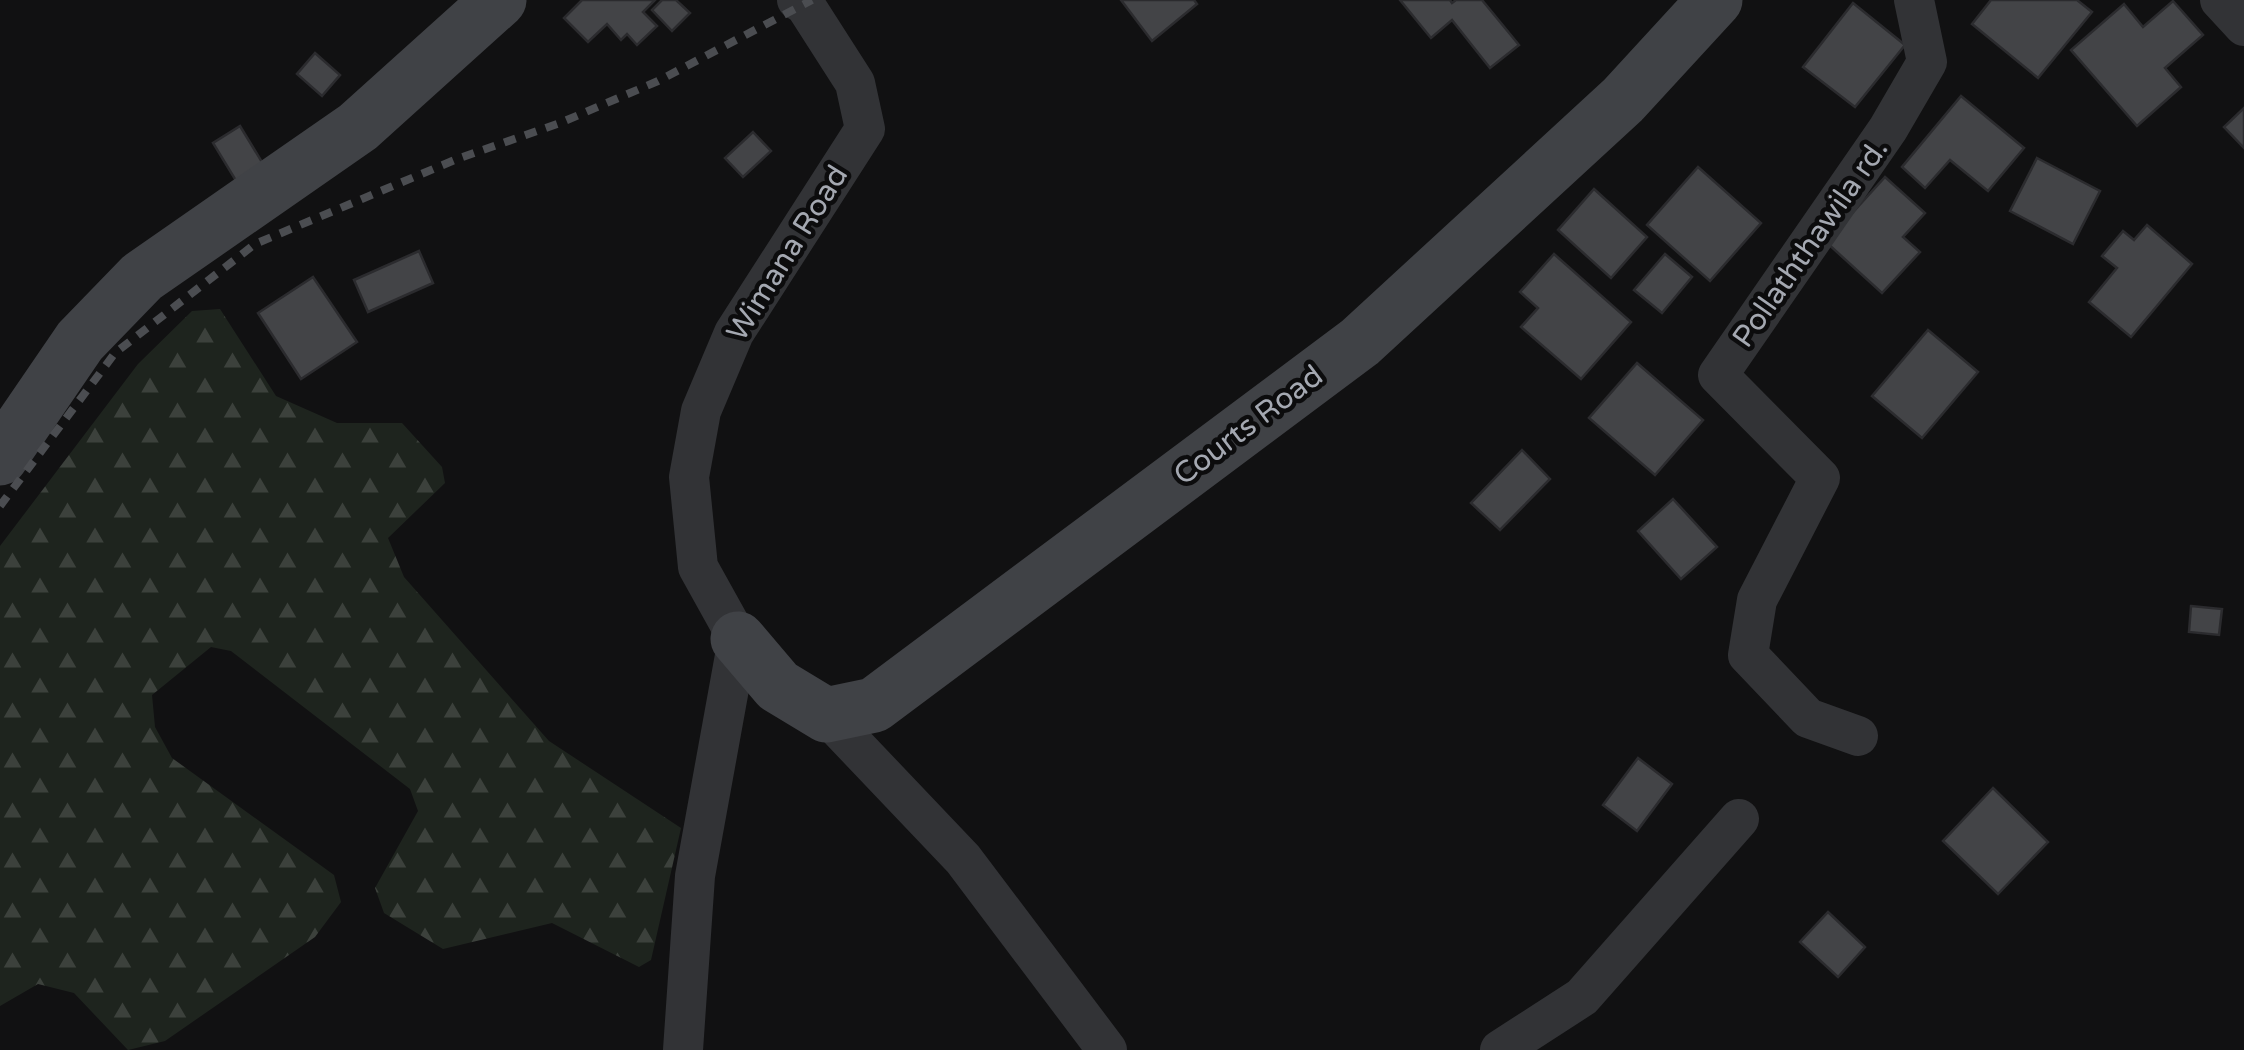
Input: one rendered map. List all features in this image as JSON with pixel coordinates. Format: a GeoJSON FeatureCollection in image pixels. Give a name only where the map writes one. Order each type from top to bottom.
{"type":"FeatureCollection","features":[{"type":"Feature","properties":{"kind":"street"},"geometry":{"type":"LineString","coordinates":[[0,458],[80,341],[142,278],[358,127],[499,0]]}},
{"type":"Feature","properties":{"kind":"street","name":"Wimana Road"},"geometry":{"type":"LineString","coordinates":[[738,639],[698,567],[689,477],[701,411],[734,332],[865,129],[855,83],[805,5],[797,0]]}},
{"type":"Feature","properties":{"kind":"street","name":"Courts Road"},"geometry":{"type":"LineString","coordinates":[[826,715],[874,705],[1360,342],[1623,100],[1716,0]]}},
{"type":"Feature","properties":{"kind":"street","name":"Pollaththawila rd."},"geometry":{"type":"LineString","coordinates":[[1858,736],[1808,718],[1748,655],[1757,600],[1820,478],[1718,375],[1888,129],[1927,62],[1914,0]]}},
{"type":"Feature","properties":{"kind":"street"},"geometry":{"type":"LineString","coordinates":[[2220,0],[2244,26]]}},
{"type":"Feature","properties":{"kind":"street"},"geometry":{"type":"LineString","coordinates":[[738,639],[778,686],[826,715],[963,859],[1107,1050]]}},
{"type":"Feature","properties":{"kind":"street"},"geometry":{"type":"LineString","coordinates":[[683,1050],[694,876],[738,639]]}},
{"type":"Feature","properties":{"kind":"street"},"geometry":{"type":"LineString","coordinates":[[1500,1050],[1582,997],[1738,820]]}},
{"type":"Feature","properties":{"kind":"green space"},"geometry":{"type":"Polygon","coordinates":[[[220,309],[276,396],[337,423],[402,423],[442,467],[445,483],[388,538],[404,577],[549,741],[681,828],[651,960],[639,967],[552,923],[443,949],[384,913],[375,888],[418,811],[410,789],[231,651],[211,647],[152,695],[155,727],[172,758],[334,875],[341,902],[315,937],[165,1041],[128,1050],[74,993],[38,984],[0,1006],[0,546],[138,364],[192,311],[220,309]]]}},
{"type":"Feature","properties":{"kind":"building"},"geometry":{"type":"Polygon","coordinates":[[[582,0],[655,0],[643,12],[657,26],[637,45],[627,34],[621,40],[607,24],[588,42],[564,18],[582,0]]]}},
{"type":"Feature","properties":{"kind":"building"},"geometry":{"type":"Polygon","coordinates":[[[662,0],[676,0],[690,13],[672,31],[652,10],[662,0]]]}},
{"type":"Feature","properties":{"kind":"building"},"geometry":{"type":"Polygon","coordinates":[[[1121,0],[1194,0],[1197,4],[1152,41],[1121,0]]]}},
{"type":"Feature","properties":{"kind":"building"},"geometry":{"type":"Polygon","coordinates":[[[1400,0],[1482,0],[1519,45],[1490,68],[1452,20],[1431,38],[1400,0]]]}},
{"type":"Feature","properties":{"kind":"building"},"geometry":{"type":"Polygon","coordinates":[[[1991,0],[2077,0],[2092,12],[2038,78],[1972,24],[1991,0]]]}},
{"type":"Feature","properties":{"kind":"building"},"geometry":{"type":"Polygon","coordinates":[[[2173,1],[2203,35],[2165,68],[2181,87],[2137,126],[2071,50],[2124,4],[2143,27],[2173,1]]]}},
{"type":"Feature","properties":{"kind":"building"},"geometry":{"type":"Polygon","coordinates":[[[1853,3],[1905,45],[1855,107],[1803,67],[1853,3]]]}},
{"type":"Feature","properties":{"kind":"building"},"geometry":{"type":"Polygon","coordinates":[[[315,53],[340,75],[322,96],[297,74],[315,53]]]}},
{"type":"Feature","properties":{"kind":"building"},"geometry":{"type":"Polygon","coordinates":[[[1961,96],[2024,148],[1988,191],[1950,160],[1925,188],[1902,167],[1961,96]]]}},
{"type":"Feature","properties":{"kind":"building"},"geometry":{"type":"Polygon","coordinates":[[[2244,108],[2244,148],[2224,127],[2244,108]]]}},
{"type":"Feature","properties":{"kind":"building"},"geometry":{"type":"Polygon","coordinates":[[[240,126],[265,167],[238,184],[213,143],[240,126]]]}},
{"type":"Feature","properties":{"kind":"building"},"geometry":{"type":"Polygon","coordinates":[[[753,132],[771,151],[743,177],[725,158],[753,132]]]}},
{"type":"Feature","properties":{"kind":"building"},"geometry":{"type":"Polygon","coordinates":[[[2037,158],[2100,191],[2073,244],[2010,211],[2037,158]]]}},
{"type":"Feature","properties":{"kind":"building"},"geometry":{"type":"Polygon","coordinates":[[[1698,167],[1761,223],[1710,281],[1647,225],[1698,167]]]}},
{"type":"Feature","properties":{"kind":"building"},"geometry":{"type":"Polygon","coordinates":[[[1885,177],[1925,213],[1903,237],[1920,252],[1882,293],[1826,242],[1885,177]]]}},
{"type":"Feature","properties":{"kind":"building"},"geometry":{"type":"Polygon","coordinates":[[[1594,189],[1647,237],[1611,278],[1558,230],[1594,189]]]}},
{"type":"Feature","properties":{"kind":"building"},"geometry":{"type":"Polygon","coordinates":[[[2147,225],[2192,264],[2131,337],[2089,302],[2117,268],[2102,256],[2123,231],[2134,240],[2147,225]]]}},
{"type":"Feature","properties":{"kind":"building"},"geometry":{"type":"Polygon","coordinates":[[[419,251],[433,283],[368,312],[354,280],[419,251]]]}},
{"type":"Feature","properties":{"kind":"building"},"geometry":{"type":"Polygon","coordinates":[[[1554,254],[1631,322],[1581,379],[1521,327],[1538,308],[1520,292],[1554,254]]]}},
{"type":"Feature","properties":{"kind":"building"},"geometry":{"type":"Polygon","coordinates":[[[1665,254],[1692,277],[1662,313],[1634,290],[1665,254]]]}},
{"type":"Feature","properties":{"kind":"building"},"geometry":{"type":"Polygon","coordinates":[[[313,277],[357,342],[301,379],[258,313],[313,277]]]}},
{"type":"Feature","properties":{"kind":"building"},"geometry":{"type":"Polygon","coordinates":[[[1928,330],[1978,372],[1922,438],[1872,396],[1928,330]]]}},
{"type":"Feature","properties":{"kind":"building"},"geometry":{"type":"Polygon","coordinates":[[[1637,363],[1703,420],[1655,475],[1589,418],[1637,363]]]}},
{"type":"Feature","properties":{"kind":"building"},"geometry":{"type":"Polygon","coordinates":[[[1522,450],[1550,479],[1500,530],[1471,503],[1522,450]]]}},
{"type":"Feature","properties":{"kind":"building"},"geometry":{"type":"Polygon","coordinates":[[[1673,499],[1717,547],[1681,579],[1638,531],[1673,499]]]}},
{"type":"Feature","properties":{"kind":"building"},"geometry":{"type":"Polygon","coordinates":[[[2191,606],[2222,609],[2219,635],[2189,632],[2191,606]]]}},
{"type":"Feature","properties":{"kind":"building"},"geometry":{"type":"Polygon","coordinates":[[[1638,758],[1672,784],[1637,831],[1603,805],[1638,758]]]}},
{"type":"Feature","properties":{"kind":"building"},"geometry":{"type":"Polygon","coordinates":[[[1993,788],[2048,842],[1998,894],[1943,841],[1993,788]]]}},
{"type":"Feature","properties":{"kind":"building"},"geometry":{"type":"Polygon","coordinates":[[[1828,912],[1865,947],[1838,977],[1800,942],[1828,912]]]}},
{"type":"Feature","properties":{"kind":"railway"},"geometry":{"type":"LineString","coordinates":[[0,506],[115,353],[255,244],[457,159],[560,123],[658,81],[812,0]]}}]}
